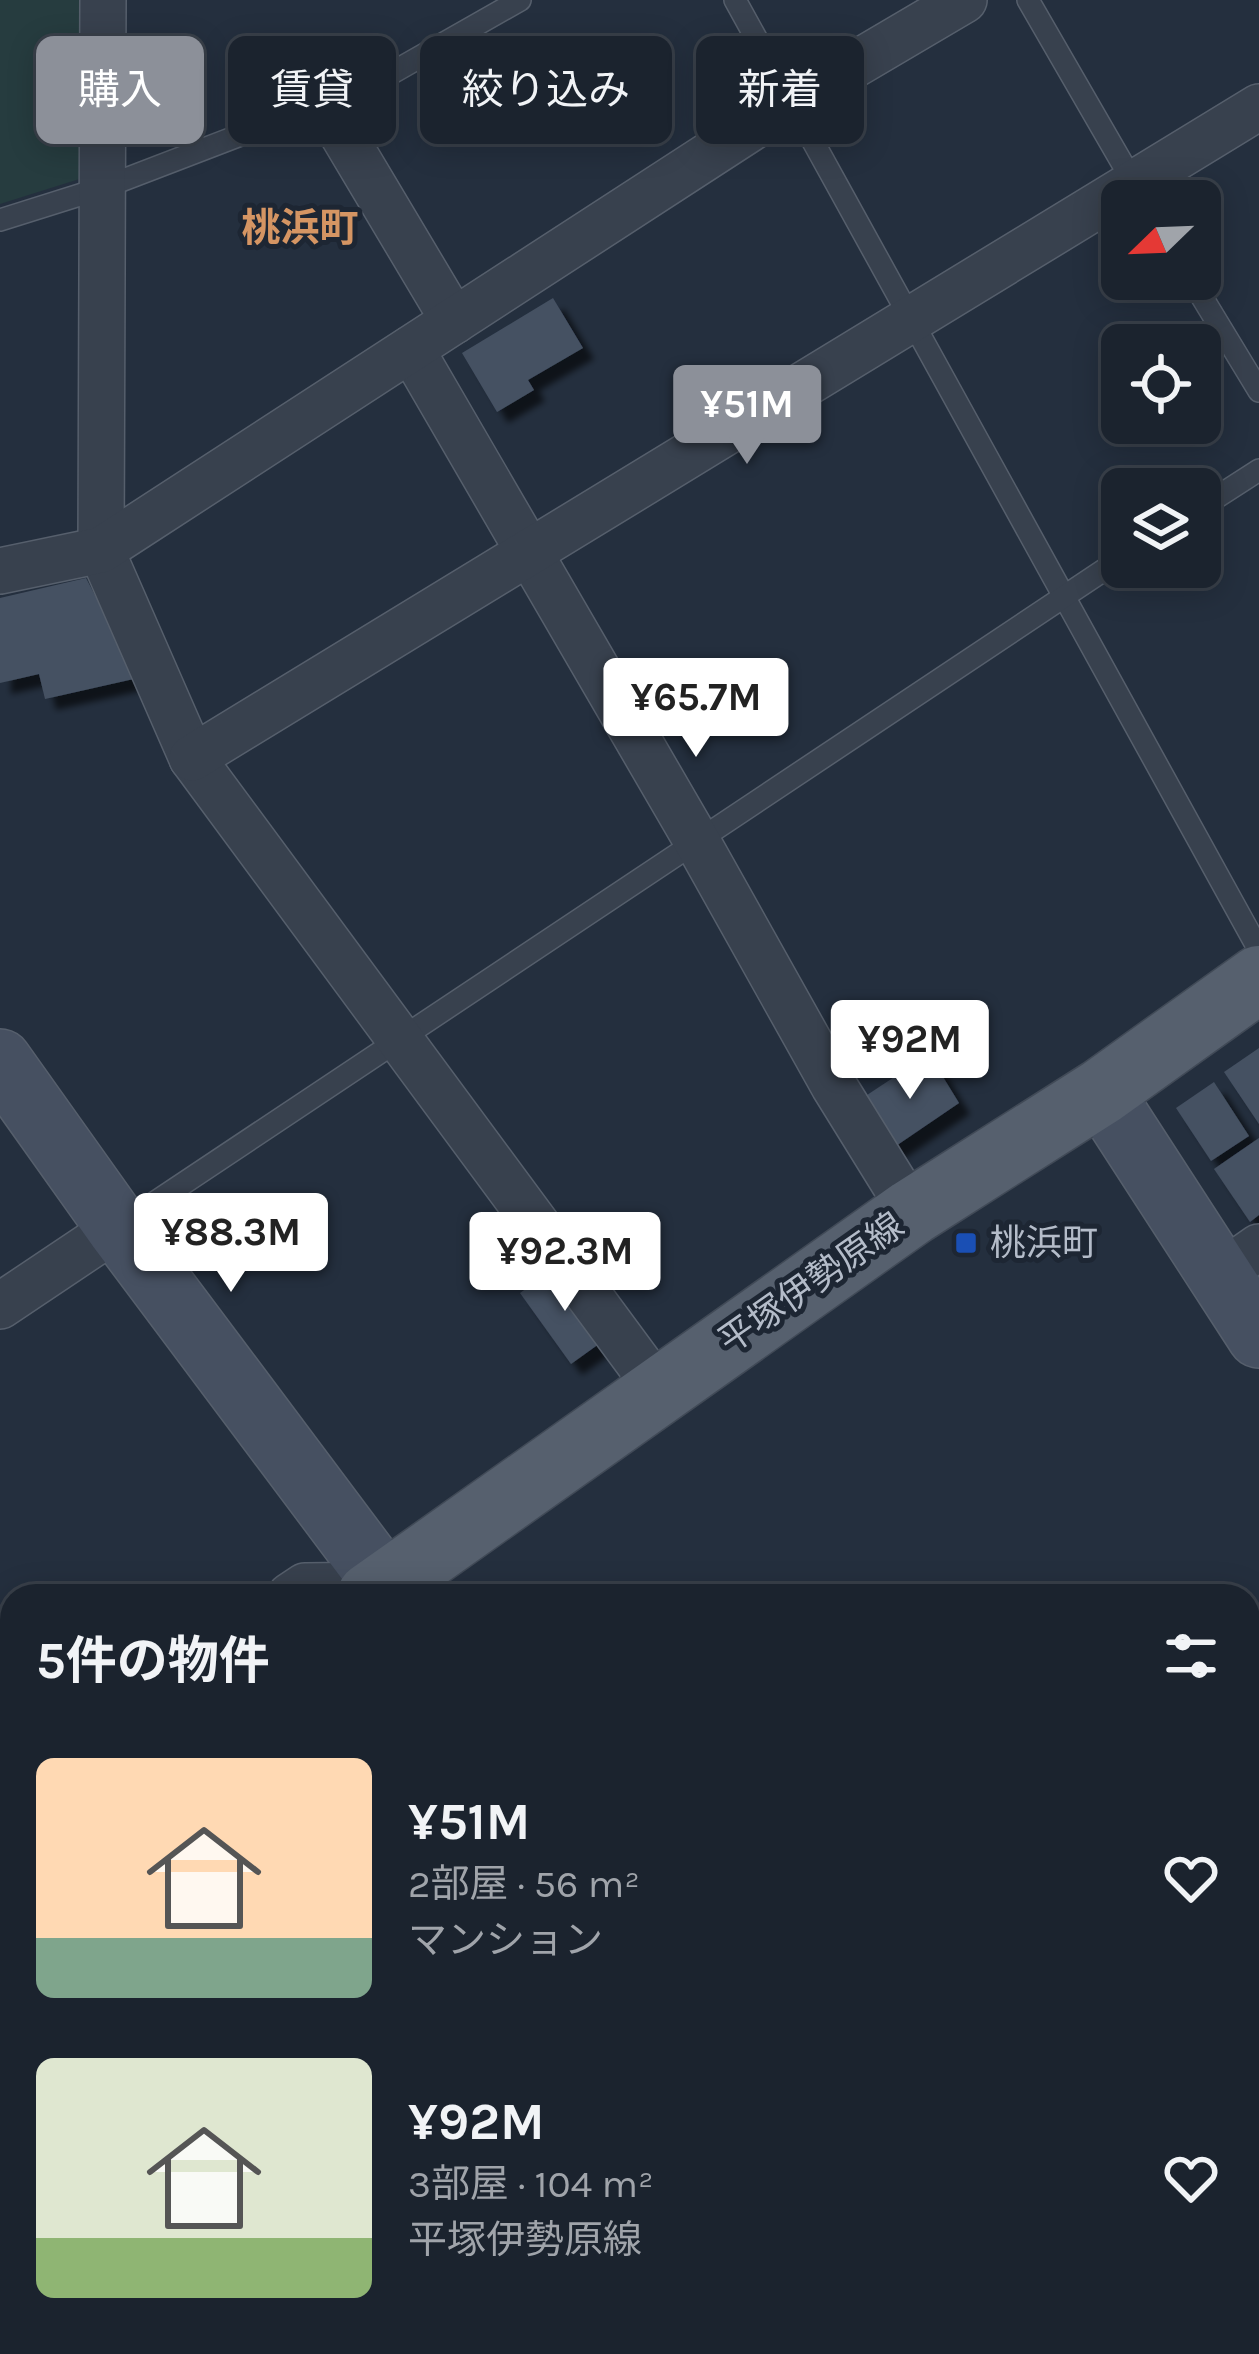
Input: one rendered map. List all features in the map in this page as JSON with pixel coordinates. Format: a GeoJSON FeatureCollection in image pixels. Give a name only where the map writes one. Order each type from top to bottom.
{"type":"FeatureCollection","features":[{"type":"Feature","properties":{"kind":"main road","name":"平塚伊勢原線"},"geometry":{"type":"LineString","coordinates":[[390,1584],[912,1212],[1101,1092],[1259,979]]}},
{"type":"Feature","properties":{"kind":"street"},"geometry":{"type":"LineString","coordinates":[[103,0],[101,550],[193,758],[658,1390]]}},
{"type":"Feature","properties":{"kind":"street"},"geometry":{"type":"LineString","coordinates":[[864,59],[964,0]]}},
{"type":"Feature","properties":{"kind":"street"},"geometry":{"type":"LineString","coordinates":[[1157,180],[1259,107]]}},
{"type":"Feature","properties":{"kind":"street"},"geometry":{"type":"LineString","coordinates":[[348,144],[454,321]]}},
{"type":"Feature","properties":{"kind":"street"},"geometry":{"type":"LineString","coordinates":[[0,571],[101,550],[726,144]]}},
{"type":"Feature","properties":{"kind":"street"},"geometry":{"type":"LineString","coordinates":[[193,758],[912,320],[1101,214]]}},
{"type":"Feature","properties":{"kind":"street"},"geometry":{"type":"LineString","coordinates":[[411,350],[834,1086],[912,1212]]}},
{"type":"Feature","properties":{"kind":"street"},"geometry":{"type":"LineString","coordinates":[[0,1060],[373,1584]]}},
{"type":"Feature","properties":{"kind":"street"},"geometry":{"type":"LineString","coordinates":[[1101,1092],[1239,1261],[1259,1336]]}},
{"type":"Feature","properties":{"kind":"street"},"geometry":{"type":"LineString","coordinates":[[0,1306],[118,1227]]}},
{"type":"Feature","properties":{"kind":"lane"},"geometry":{"type":"LineString","coordinates":[[396,71],[520,0]]}},
{"type":"Feature","properties":{"kind":"lane"},"geometry":{"type":"LineString","coordinates":[[735,0],[755,36]]}},
{"type":"Feature","properties":{"kind":"lane"},"geometry":{"type":"LineString","coordinates":[[1028,0],[1132,180]]}},
{"type":"Feature","properties":{"kind":"lane"},"geometry":{"type":"LineString","coordinates":[[0,220],[104,188],[228,140]]}},
{"type":"Feature","properties":{"kind":"lane"},"geometry":{"type":"LineString","coordinates":[[814,144],[1259,950]]}},
{"type":"Feature","properties":{"kind":"lane"},"geometry":{"type":"LineString","coordinates":[[1204,300],[1259,392]]}},
{"type":"Feature","properties":{"kind":"lane"},"geometry":{"type":"LineString","coordinates":[[1221,494],[1259,470]]}},
{"type":"Feature","properties":{"kind":"lane"},"geometry":{"type":"LineString","coordinates":[[118,1227],[1101,571]]}},
{"type":"Feature","properties":{"kind":"green space"},"geometry":{"type":"Polygon","coordinates":[[[0,0],[92,0],[92,36],[36,36],[36,144],[92,144],[92,175],[0,204],[0,0]]]}},
{"type":"Feature","properties":{"kind":"building"},"geometry":{"type":"Polygon","coordinates":[[[553,298],[583,348],[528,380],[534,390],[497,412],[462,353],[553,298]]]}},
{"type":"Feature","properties":{"kind":"building"},"geometry":{"type":"Polygon","coordinates":[[[86,578],[138,678],[45,699],[39,674],[0,683],[0,598],[86,578]]]}},
{"type":"Feature","properties":{"kind":"building"},"geometry":{"type":"Polygon","coordinates":[[[1259,1048],[1259,1124],[1224,1072],[1259,1048]]]}},
{"type":"Feature","properties":{"kind":"building"},"geometry":{"type":"Polygon","coordinates":[[[929,1054],[959,1103],[890,1150],[861,1099],[929,1054]]]}},
{"type":"Feature","properties":{"kind":"building"},"geometry":{"type":"Polygon","coordinates":[[[1214,1082],[1249,1136],[1211,1161],[1176,1108],[1214,1082]]]}},
{"type":"Feature","properties":{"kind":"building"},"geometry":{"type":"Polygon","coordinates":[[[1259,1138],[1259,1215],[1250,1222],[1214,1169],[1259,1138]]]}},
{"type":"Feature","properties":{"kind":"building"},"geometry":{"type":"Polygon","coordinates":[[[559,1265],[610,1336],[571,1364],[520,1293],[559,1265]]]}},
{"type":"Feature","properties":{"kind":"place","name":"桃浜町"},"geometry":{"type":"Point","coordinates":[966,1243]}},
{"type":"Feature","properties":{"kind":"district","name":"桃浜町"},"geometry":{"type":"Point","coordinates":[300,228]}}]}
